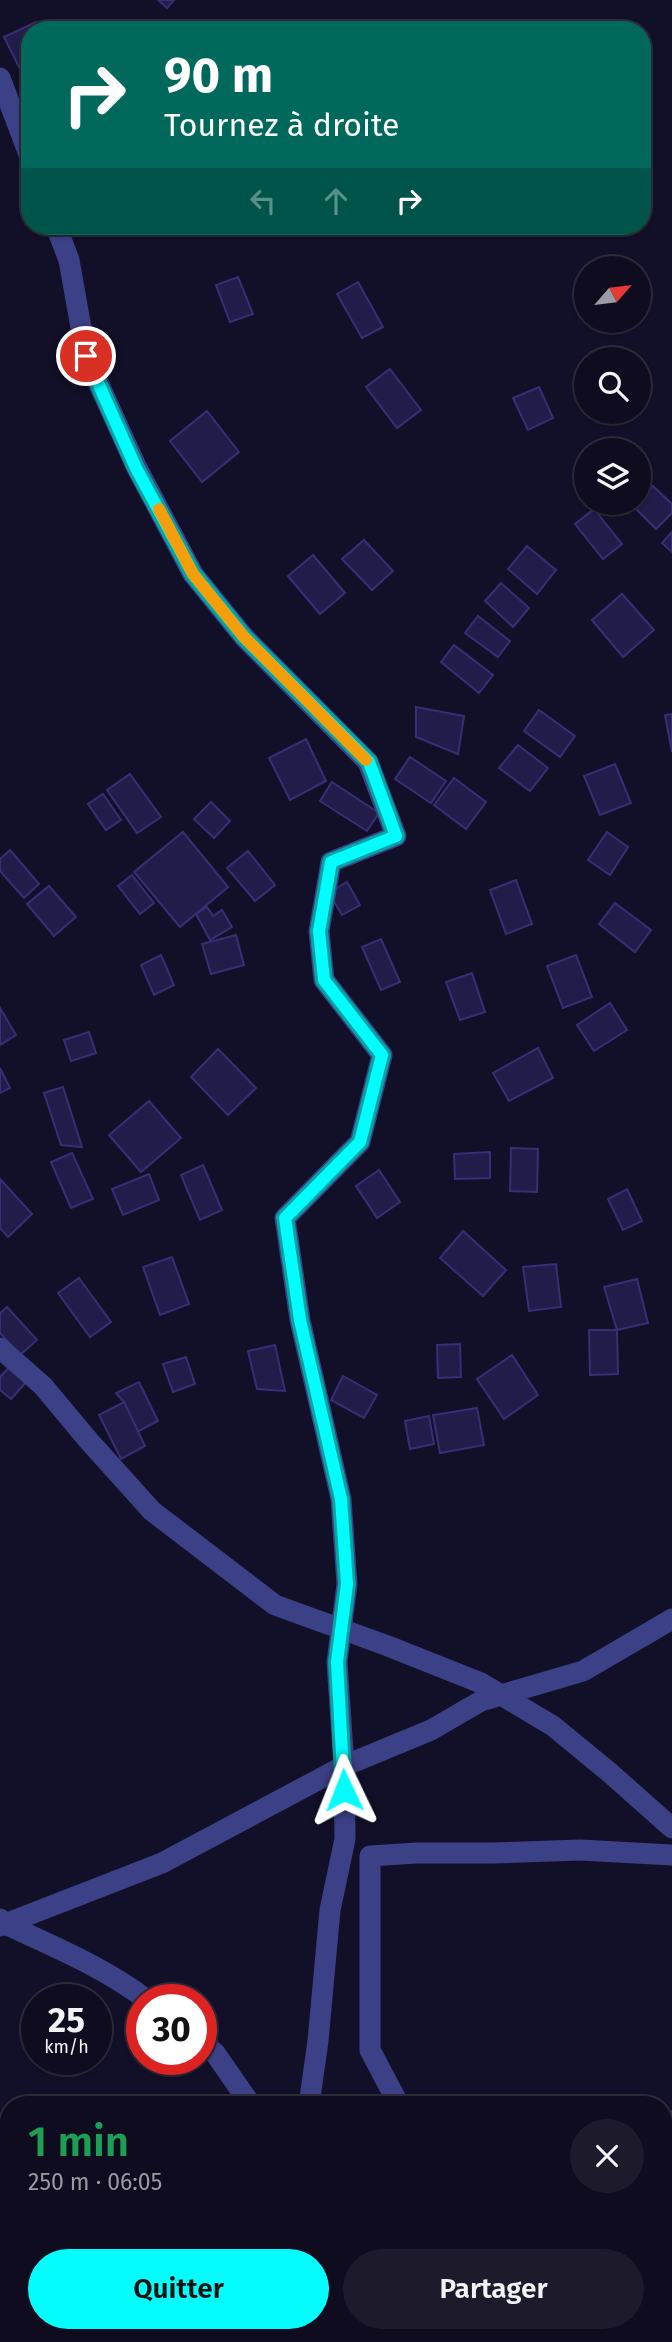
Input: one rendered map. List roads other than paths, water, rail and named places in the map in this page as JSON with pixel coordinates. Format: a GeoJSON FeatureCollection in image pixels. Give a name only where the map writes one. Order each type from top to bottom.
{"type":"FeatureCollection","features":[{"type":"Feature","properties":{"kind":"street"},"geometry":{"type":"LineString","coordinates":[[0,78],[21,133]]}},
{"type":"Feature","properties":{"kind":"street"},"geometry":{"type":"LineString","coordinates":[[59,235],[69,260],[86,356],[136,468],[193,574],[244,637],[369,762],[396,836],[331,862],[319,931],[324,980],[382,1055],[360,1142],[285,1218],[300,1320],[341,1499],[347,1584],[337,1662],[344,1766],[345,1839],[330,1910],[310,2096]]}},
{"type":"Feature","properties":{"kind":"street"},"geometry":{"type":"LineString","coordinates":[[0,1349],[43,1386],[152,1511],[275,1605],[481,1683],[553,1726],[672,1828]]}},
{"type":"Feature","properties":{"kind":"street"},"geometry":{"type":"LineString","coordinates":[[2,1923],[162,1863],[344,1766],[431,1730],[481,1701],[583,1671],[672,1619]]}},
{"type":"Feature","properties":{"kind":"street"},"geometry":{"type":"LineString","coordinates":[[394,2096],[370,2050],[370,1856],[580,1850],[672,1855]]}},
{"type":"Feature","properties":{"kind":"street"},"geometry":{"type":"LineString","coordinates":[[2,1923],[60,1950],[126,1987]]}},
{"type":"Feature","properties":{"kind":"street"},"geometry":{"type":"LineString","coordinates":[[217,2056],[245,2096]]}}]}
